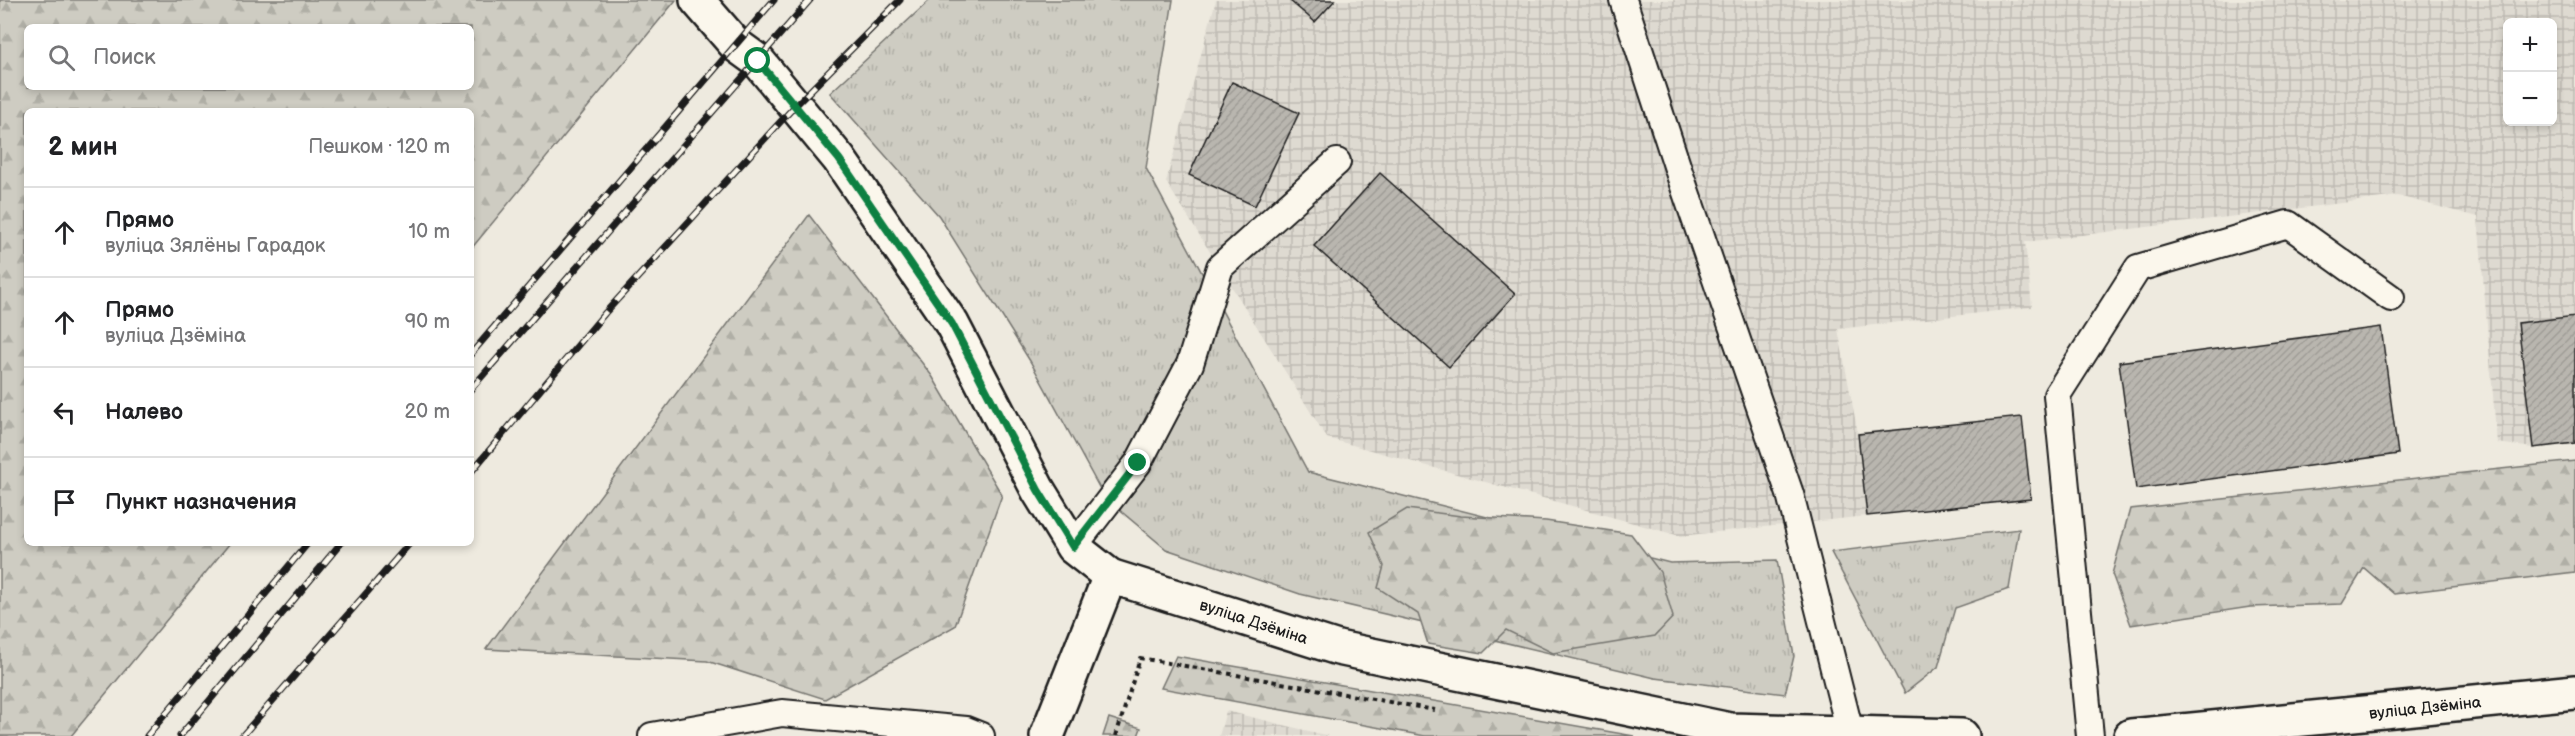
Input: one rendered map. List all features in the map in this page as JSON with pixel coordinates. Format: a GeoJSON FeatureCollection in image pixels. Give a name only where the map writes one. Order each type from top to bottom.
{"type":"FeatureCollection","features":[{"type":"Feature","properties":{"kind":"main road","name":"вуліца Дзёміна"},"geometry":{"type":"LineString","coordinates":[[697,0],[736,45],[758,61],[839,159],[952,324],[1038,490],[1073,547],[1110,576],[1338,648],[1709,731],[1962,736]]}},
{"type":"Feature","properties":{"kind":"main road"},"geometry":{"type":"LineString","coordinates":[[1047,736],[1110,576]]}},
{"type":"Feature","properties":{"kind":"main road","name":"вуліца Дзёміна"},"geometry":{"type":"LineString","coordinates":[[2131,736],[2575,692]]}},
{"type":"Feature","properties":{"kind":"lane"},"geometry":{"type":"LineString","coordinates":[[1623,0],[1680,175],[1790,494],[1850,734]]}},
{"type":"Feature","properties":{"kind":"lane"},"geometry":{"type":"LineString","coordinates":[[1073,547],[1138,463],[1169,404],[1190,364],[1220,267],[1336,162]]}},
{"type":"Feature","properties":{"kind":"lane"},"geometry":{"type":"LineString","coordinates":[[2090,736],[2057,395],[2138,268],[2288,224],[2391,298]]}},
{"type":"Feature","properties":{"kind":"lane"},"geometry":{"type":"LineString","coordinates":[[652,736],[782,713],[966,730],[981,736]]}},
{"type":"Feature","properties":{"kind":"path"},"geometry":{"type":"LineString","coordinates":[[1116,736],[1140,658],[1443,711]]}},
{"type":"Feature","properties":{"kind":"shaded area"},"geometry":{"type":"Polygon","coordinates":[[[1216,0],[2575,0],[2575,443],[2533,448],[2497,443],[2478,217],[2398,196],[2025,242],[2032,307],[1838,329],[1858,434],[1867,516],[1680,536],[1327,438],[1166,182],[1216,0]]]}},
{"type":"Feature","properties":{"kind":"shaded area"},"geometry":{"type":"Polygon","coordinates":[[[1226,711],[1329,736],[1219,736],[1226,711]]]}},
{"type":"Feature","properties":{"kind":"green space"},"geometry":{"type":"Polygon","coordinates":[[[0,0],[676,0],[474,245],[474,108],[24,108],[24,546],[228,546],[71,736],[0,736],[0,0]]]}},
{"type":"Feature","properties":{"kind":"green space"},"geometry":{"type":"Polygon","coordinates":[[[930,0],[1173,0],[1146,168],[1308,472],[1670,563],[1777,560],[1794,656],[1785,694],[1655,678],[1300,594],[1166,549],[1105,498],[1030,361],[939,216],[830,93],[930,0]]]}},
{"type":"Feature","properties":{"kind":"green space"},"geometry":{"type":"Polygon","coordinates":[[[809,215],[932,376],[1002,495],[955,626],[825,699],[707,661],[486,649],[809,215]]]}},
{"type":"Feature","properties":{"kind":"green space"},"geometry":{"type":"Polygon","coordinates":[[[2575,461],[2575,572],[2394,594],[2364,568],[2342,604],[2250,607],[2131,625],[2112,574],[2130,509],[2575,461]]]}},
{"type":"Feature","properties":{"kind":"green space"},"geometry":{"type":"Polygon","coordinates":[[[1407,509],[1461,516],[1546,521],[1631,534],[1660,572],[1673,617],[1655,636],[1553,653],[1506,630],[1483,653],[1428,644],[1418,614],[1378,588],[1384,566],[1369,532],[1407,509]]]}},
{"type":"Feature","properties":{"kind":"green space"},"geometry":{"type":"Polygon","coordinates":[[[2019,529],[2009,589],[1955,608],[1938,667],[1905,693],[1831,552],[2019,529]]]}},
{"type":"Feature","properties":{"kind":"green space"},"geometry":{"type":"Polygon","coordinates":[[[1176,656],[1634,736],[1425,736],[1161,688],[1176,656]]]}},
{"type":"Feature","properties":{"kind":"green space"},"geometry":{"type":"Polygon","coordinates":[[[1109,718],[1141,728],[1138,736],[1103,736],[1109,718]]]}},
{"type":"Feature","properties":{"kind":"building"},"geometry":{"type":"Polygon","coordinates":[[[1289,0],[1335,0],[1315,22],[1289,0]]]}},
{"type":"Feature","properties":{"kind":"building"},"geometry":{"type":"Polygon","coordinates":[[[1232,82],[1299,113],[1255,206],[1189,175],[1232,82]]]}},
{"type":"Feature","properties":{"kind":"building"},"geometry":{"type":"Polygon","coordinates":[[[1380,173],[1515,294],[1449,367],[1314,246],[1380,173]]]}},
{"type":"Feature","properties":{"kind":"building"},"geometry":{"type":"Polygon","coordinates":[[[2575,316],[2575,443],[2533,448],[2518,323],[2575,316]]]}},
{"type":"Feature","properties":{"kind":"building"},"geometry":{"type":"Polygon","coordinates":[[[2381,327],[2398,454],[2136,489],[2119,362],[2381,327]]]}},
{"type":"Feature","properties":{"kind":"building"},"geometry":{"type":"Polygon","coordinates":[[[2022,417],[2031,499],[1867,516],[1858,434],[2022,417]]]}},
{"type":"Feature","properties":{"kind":"railway"},"geometry":{"type":"LineString","coordinates":[[474,350],[774,0]]}},
{"type":"Feature","properties":{"kind":"railway"},"geometry":{"type":"LineString","coordinates":[[474,386],[810,0]]}},
{"type":"Feature","properties":{"kind":"railway"},"geometry":{"type":"LineString","coordinates":[[474,468],[605,313],[794,107],[900,0]]}},
{"type":"Feature","properties":{"kind":"railway"},"geometry":{"type":"LineString","coordinates":[[147,736],[305,546]]}},
{"type":"Feature","properties":{"kind":"railway"},"geometry":{"type":"LineString","coordinates":[[180,736],[338,546]]}},
{"type":"Feature","properties":{"kind":"railway"},"geometry":{"type":"LineString","coordinates":[[242,736],[407,546]]}},
{"type":"Feature","properties":{"kind":"route"},"geometry":{"type":"LineString","coordinates":[[758,61],[839,159],[952,324],[1038,490],[1073,547],[1138,463]]}}]}
